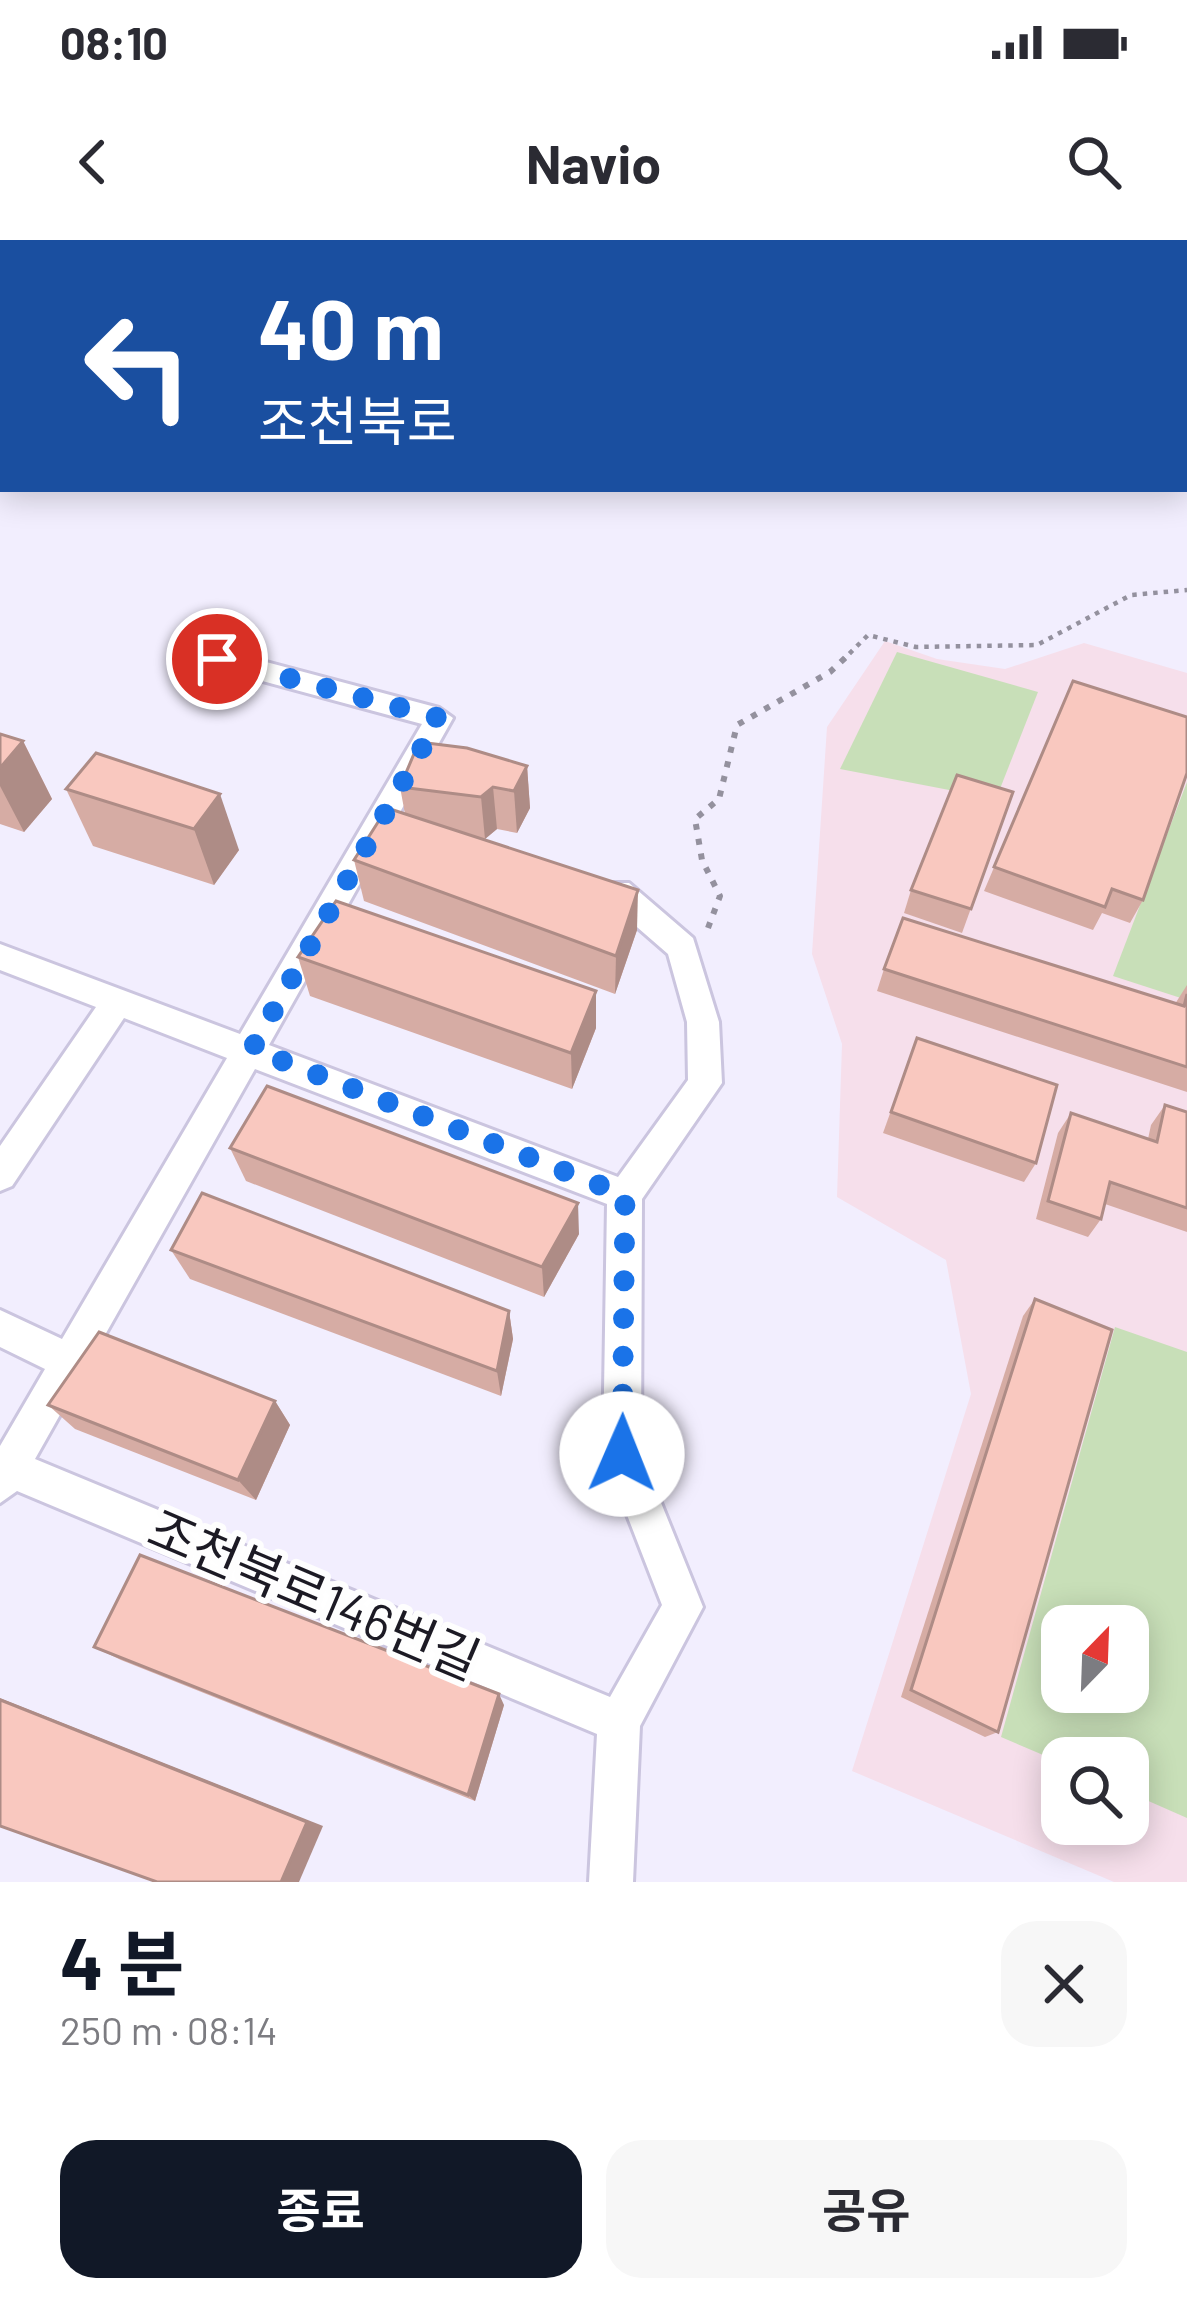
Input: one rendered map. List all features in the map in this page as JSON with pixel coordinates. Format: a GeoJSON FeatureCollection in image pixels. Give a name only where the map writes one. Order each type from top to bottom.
{"type":"FeatureCollection","features":[{"type":"Feature","properties":{"kind":"street","name":"조천북로146번길"},"geometry":{"type":"LineString","coordinates":[[217,659],[439,718],[4,1475],[620,1722]]}},
{"type":"Feature","properties":{"kind":"street"},"geometry":{"type":"LineString","coordinates":[[611,1882],[620,1722],[683,1607],[622,1454],[625,1195],[705,1082],[703,1022],[682,947],[618,892]]}},
{"type":"Feature","properties":{"kind":"street"},"geometry":{"type":"LineString","coordinates":[[0,956],[625,1195]]}},
{"type":"Feature","properties":{"kind":"street"},"geometry":{"type":"LineString","coordinates":[[0,1175],[119,1000]]}},
{"type":"Feature","properties":{"kind":"street"},"geometry":{"type":"LineString","coordinates":[[0,1328],[71,1362]]}},
{"type":"Feature","properties":{"kind":"path"},"geometry":{"type":"LineString","coordinates":[[690,977],[720,896],[702,860],[695,819],[719,799],[737,725],[830,672],[868,635],[916,647],[1036,646],[1132,595],[1187,590]]}},
{"type":"Feature","properties":{"kind":"shaded area"},"geometry":{"type":"Polygon","coordinates":[[[885,641],[937,659],[1005,669],[1084,643],[1187,673],[1187,1882],[1114,1882],[852,1771],[971,1394],[946,1260],[837,1197],[842,1044],[812,954],[827,727],[885,641]]]}},
{"type":"Feature","properties":{"kind":"green space"},"geometry":{"type":"Polygon","coordinates":[[[897,652],[1038,692],[996,799],[840,769],[897,652]]]}},
{"type":"Feature","properties":{"kind":"green space"},"geometry":{"type":"Polygon","coordinates":[[[1187,782],[1187,1000],[1113,976],[1187,782]]]}},
{"type":"Feature","properties":{"kind":"green space"},"geometry":{"type":"Polygon","coordinates":[[[1115,1327],[1187,1352],[1187,1818],[1149,1801],[1149,1737],[1041,1737],[1041,1754],[1001,1737],[1115,1327]]]}},
{"type":"Feature","properties":{"kind":"building"},"geometry":{"type":"Polygon","coordinates":[[[1073,681],[1187,717],[1187,773],[1143,900],[1112,889],[1105,907],[994,867],[1073,681]]]}},
{"type":"Feature","properties":{"kind":"building"},"geometry":{"type":"Polygon","coordinates":[[[0,734],[23,741],[0,768],[0,734]]]}},
{"type":"Feature","properties":{"kind":"building"},"geometry":{"type":"Polygon","coordinates":[[[419,742],[467,748],[527,766],[514,791],[493,787],[481,797],[400,787],[419,742]]]}},
{"type":"Feature","properties":{"kind":"building"},"geometry":{"type":"Polygon","coordinates":[[[96,753],[220,794],[194,829],[66,789],[96,753]]]}},
{"type":"Feature","properties":{"kind":"building"},"geometry":{"type":"Polygon","coordinates":[[[957,775],[1013,792],[971,909],[911,890],[957,775]]]}},
{"type":"Feature","properties":{"kind":"building"},"geometry":{"type":"Polygon","coordinates":[[[387,808],[638,890],[616,956],[354,860],[387,808]]]}},
{"type":"Feature","properties":{"kind":"building"},"geometry":{"type":"Polygon","coordinates":[[[336,901],[596,991],[571,1053],[298,957],[336,901]]]}},
{"type":"Feature","properties":{"kind":"building"},"geometry":{"type":"Polygon","coordinates":[[[903,918],[1184,1006],[1187,994],[1187,1067],[884,969],[903,918]]]}},
{"type":"Feature","properties":{"kind":"building"},"geometry":{"type":"Polygon","coordinates":[[[917,1038],[1057,1085],[1036,1163],[891,1112],[917,1038]]]}},
{"type":"Feature","properties":{"kind":"building"},"geometry":{"type":"Polygon","coordinates":[[[267,1086],[578,1203],[542,1267],[230,1148],[267,1086]]]}},
{"type":"Feature","properties":{"kind":"building"},"geometry":{"type":"Polygon","coordinates":[[[1165,1105],[1187,1112],[1187,1208],[1110,1182],[1101,1219],[1048,1201],[1071,1113],[1157,1142],[1165,1105]]]}},
{"type":"Feature","properties":{"kind":"building"},"geometry":{"type":"Polygon","coordinates":[[[202,1193],[509,1311],[497,1371],[171,1250],[202,1193]]]}},
{"type":"Feature","properties":{"kind":"building"},"geometry":{"type":"Polygon","coordinates":[[[1035,1299],[1112,1330],[998,1732],[911,1690],[1035,1299]]]}},
{"type":"Feature","properties":{"kind":"building"},"geometry":{"type":"Polygon","coordinates":[[[99,1332],[275,1401],[238,1480],[48,1405],[99,1332]]]}},
{"type":"Feature","properties":{"kind":"building"},"geometry":{"type":"Polygon","coordinates":[[[140,1555],[499,1694],[468,1795],[94,1647],[140,1555]]]}},
{"type":"Feature","properties":{"kind":"building"},"geometry":{"type":"Polygon","coordinates":[[[0,1700],[307,1822],[281,1882],[157,1882],[0,1826],[0,1700]]]}},
{"type":"Feature","properties":{"kind":"route"},"geometry":{"type":"LineString","coordinates":[[217,659],[439,718],[252,1049],[625,1195],[622,1454]]}}]}
